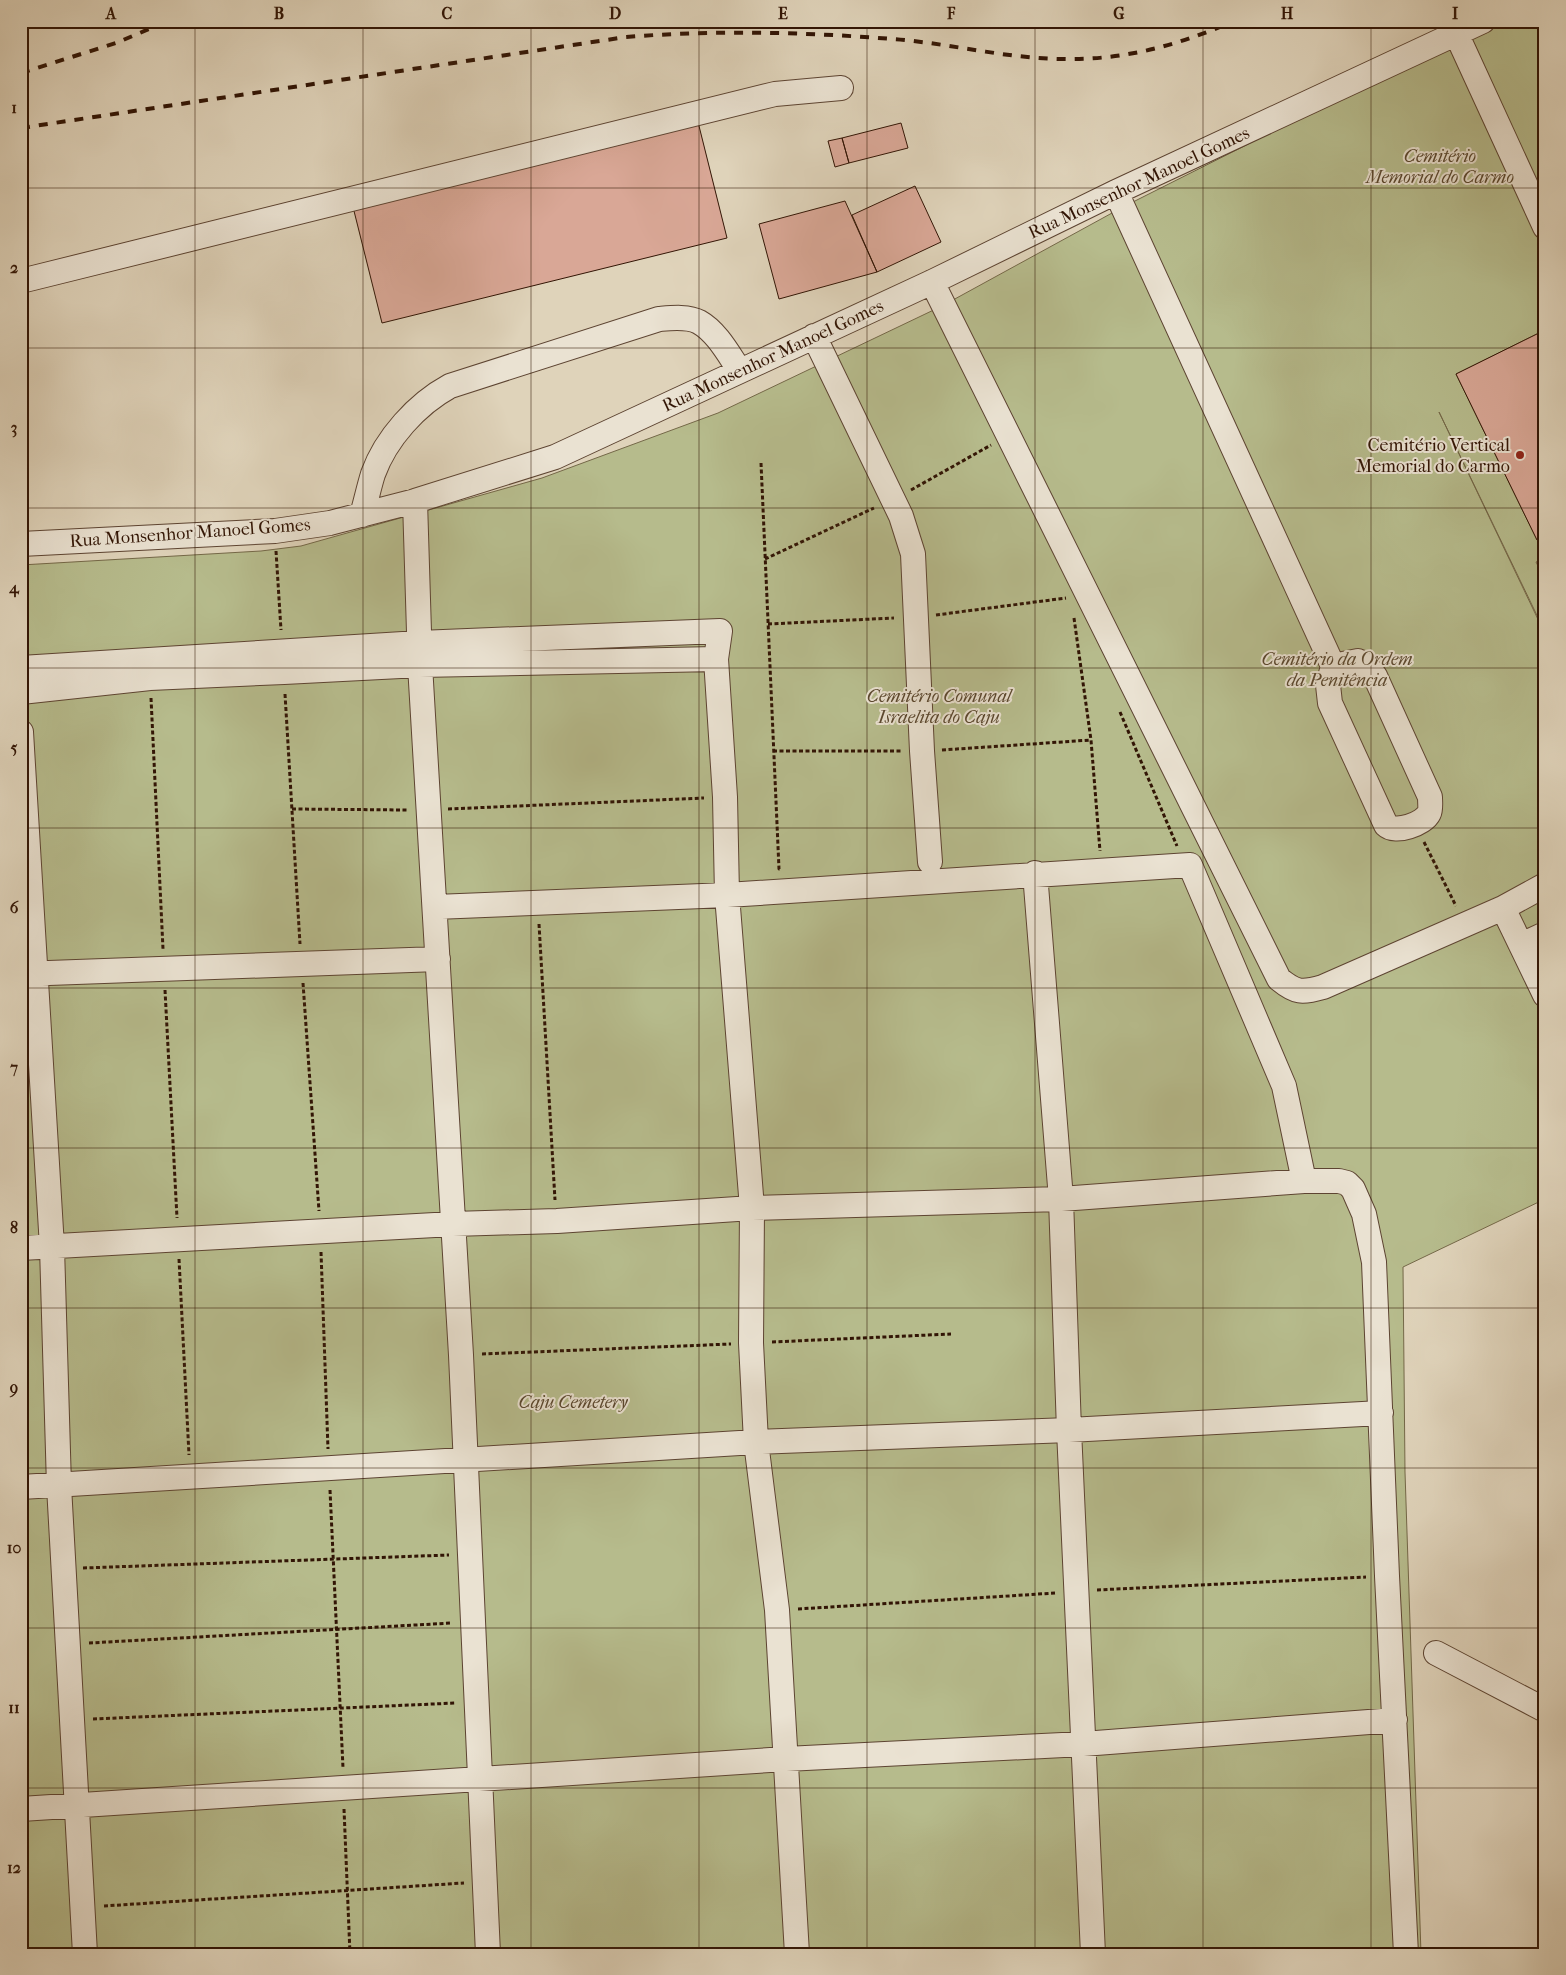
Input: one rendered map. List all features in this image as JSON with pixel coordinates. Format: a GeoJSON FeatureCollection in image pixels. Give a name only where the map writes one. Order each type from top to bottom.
{"type":"FeatureCollection","features":[{"type":"Feature","properties":{"kind":"street","name":"Rua Monsenhor Manoel Gomes"},"geometry":{"type":"LineString","coordinates":[[21,544],[275,531],[330,523],[415,501],[554,457],[932,282],[1116,192],[1483,21]]}},
{"type":"Feature","properties":{"kind":"street"},"geometry":{"type":"LineString","coordinates":[[1456,33],[1545,227]]}},
{"type":"Feature","properties":{"kind":"street"},"geometry":{"type":"LineString","coordinates":[[21,281],[775,94],[841,88]]}},
{"type":"Feature","properties":{"kind":"street"},"geometry":{"type":"LineString","coordinates":[[1116,192],[1333,666],[1328,685],[1330,703],[1386,825],[1395,831],[1415,824],[1429,815],[1430,797],[1374,676],[1368,668],[1358,661],[1333,666]]}},
{"type":"Feature","properties":{"kind":"street"},"geometry":{"type":"LineString","coordinates":[[932,282],[1279,979],[1290,988],[1304,992],[1323,987],[1503,908],[1545,885]]}},
{"type":"Feature","properties":{"kind":"street"},"geometry":{"type":"LineString","coordinates":[[362,515],[374,473],[385,449],[420,406],[450,386],[660,319],[682,318],[699,322],[723,345],[740,371]]}},
{"type":"Feature","properties":{"kind":"street"},"geometry":{"type":"LineString","coordinates":[[814,336],[893,500],[909,537],[913,554],[922,751],[930,862]]}},
{"type":"Feature","properties":{"kind":"street"},"geometry":{"type":"LineString","coordinates":[[415,501],[420,654],[461,1355],[488,1954]]}},
{"type":"Feature","properties":{"kind":"street"},"geometry":{"type":"LineString","coordinates":[[21,692],[150,678],[420,654]]}},
{"type":"Feature","properties":{"kind":"street"},"geometry":{"type":"LineString","coordinates":[[21,668],[420,654],[716,659],[725,797],[727,895],[752,1208],[751,1343],[756,1442],[777,1610],[797,1954]]}},
{"type":"Feature","properties":{"kind":"street"},"geometry":{"type":"LineString","coordinates":[[21,732],[29,974],[52,1247],[59,1486],[85,1954]]}},
{"type":"Feature","properties":{"kind":"street"},"geometry":{"type":"LineString","coordinates":[[435,907],[727,895],[1035,873],[1190,865],[1284,1086],[1304,1181]]}},
{"type":"Feature","properties":{"kind":"street"},"geometry":{"type":"LineString","coordinates":[[1035,873],[1061,1199],[1069,1430],[1093,1954]]}},
{"type":"Feature","properties":{"kind":"street"},"geometry":{"type":"LineString","coordinates":[[1503,908],[1544,991]]}},
{"type":"Feature","properties":{"kind":"street"},"geometry":{"type":"LineString","coordinates":[[1521,945],[1545,934]]}},
{"type":"Feature","properties":{"kind":"street"},"geometry":{"type":"LineString","coordinates":[[29,974],[438,959]]}},
{"type":"Feature","properties":{"kind":"street"},"geometry":{"type":"LineString","coordinates":[[21,1248],[453,1224],[557,1221],[752,1208],[1061,1199],[1304,1181],[1347,1183],[1353,1189],[1364,1214],[1374,1262],[1386,1576],[1406,1954]]}},
{"type":"Feature","properties":{"kind":"street"},"geometry":{"type":"LineString","coordinates":[[21,1487],[756,1442],[1069,1430],[1381,1413]]}},
{"type":"Feature","properties":{"kind":"street"},"geometry":{"type":"LineString","coordinates":[[1436,1653],[1545,1710]]}},
{"type":"Feature","properties":{"kind":"street"},"geometry":{"type":"LineString","coordinates":[[21,1809],[786,1759],[1083,1744],[1395,1720]]}},
{"type":"Feature","properties":{"kind":"path"},"geometry":{"type":"LineString","coordinates":[[765,558],[893,500],[998,441]]}},
{"type":"Feature","properties":{"kind":"path"},"geometry":{"type":"LineString","coordinates":[[760,463],[779,869]]}},
{"type":"Feature","properties":{"kind":"path"},"geometry":{"type":"LineString","coordinates":[[768,624],[917,617],[1071,598]]}},
{"type":"Feature","properties":{"kind":"path"},"geometry":{"type":"LineString","coordinates":[[1074,617],[1092,740],[1100,852]]}},
{"type":"Feature","properties":{"kind":"path"},"geometry":{"type":"LineString","coordinates":[[150,678],[190,1476]]}},
{"type":"Feature","properties":{"kind":"path"},"geometry":{"type":"LineString","coordinates":[[773,751],[922,751],[1092,740]]}},
{"type":"Feature","properties":{"kind":"path"},"geometry":{"type":"LineString","coordinates":[[292,808],[430,810],[725,797]]}},
{"type":"Feature","properties":{"kind":"path"},"geometry":{"type":"LineString","coordinates":[[1415,824],[1465,924]]}},
{"type":"Feature","properties":{"kind":"path"},"geometry":{"type":"LineString","coordinates":[[538,904],[557,1221]]}},
{"type":"Feature","properties":{"kind":"path"},"geometry":{"type":"LineString","coordinates":[[461,1355],[951,1334]]}},
{"type":"Feature","properties":{"kind":"path"},"geometry":{"type":"LineString","coordinates":[[64,1569],[470,1554]]}},
{"type":"Feature","properties":{"kind":"path"},"geometry":{"type":"LineString","coordinates":[[69,1644],[473,1622]]}},
{"type":"Feature","properties":{"kind":"path"},"geometry":{"type":"LineString","coordinates":[[71,1720],[477,1702]]}},
{"type":"Feature","properties":{"kind":"path"},"geometry":{"type":"LineString","coordinates":[[82,1907],[485,1882]]}},
{"type":"Feature","properties":{"kind":"green space","name":"Caju Cemetery"},"geometry":{"type":"Polygon","coordinates":[[[1501,21],[1545,21],[1545,330],[1456,374],[1537,540],[1545,537],[1545,558],[1536,562],[1545,580],[1545,632],[1439,412],[1545,634],[1545,1199],[1403,1267],[1405,1472],[1421,1954],[21,1954],[21,565],[261,551],[301,546],[542,478],[718,413],[942,306],[1123,207],[1300,118],[1501,21]]]}},
{"type":"Feature","properties":{"kind":"building"},"geometry":{"type":"Polygon","coordinates":[[[697,118],[727,238],[382,323],[352,203],[697,118]]]}},
{"type":"Feature","properties":{"kind":"building"},"geometry":{"type":"Polygon","coordinates":[[[901,123],[908,148],[849,163],[842,138],[901,123]]]}},
{"type":"Feature","properties":{"kind":"building"},"geometry":{"type":"Polygon","coordinates":[[[842,138],[849,163],[835,167],[828,141],[842,138]]]}},
{"type":"Feature","properties":{"kind":"building"},"geometry":{"type":"Polygon","coordinates":[[[915,186],[941,242],[877,272],[852,215],[915,186]]]}},
{"type":"Feature","properties":{"kind":"building"},"geometry":{"type":"Polygon","coordinates":[[[845,201],[877,272],[779,299],[759,224],[845,201]]]}},
{"type":"Feature","properties":{"kind":"building","name":"Cemitério Vertical Memorial do Carmo"},"geometry":{"type":"Polygon","coordinates":[[[1545,330],[1545,537],[1537,540],[1456,374],[1545,330]]]}},
{"type":"Feature","properties":{"kind":"railway"},"geometry":{"type":"LineString","coordinates":[[21,73],[116,43],[168,21]]}},
{"type":"Feature","properties":{"kind":"railway"},"geometry":{"type":"LineString","coordinates":[[21,128],[626,37],[692,33],[826,35],[913,41],[1000,54],[1043,58],[1087,59],[1130,54],[1172,44],[1234,21]]}},
{"type":"Feature","properties":{"kind":"place","name":"Cemitério Vertical Memorial do Carmo"},"geometry":{"type":"Point","coordinates":[1520,455]}},
{"type":"Feature","properties":{"kind":"park label","name":"Cemitério Memorial do Carmo"},"geometry":{"type":"Point","coordinates":[1440,166]}},
{"type":"Feature","properties":{"kind":"park label","name":"Cemitério da Ordem da Penitência"},"geometry":{"type":"Point","coordinates":[1337,670]}},
{"type":"Feature","properties":{"kind":"park label","name":"Cemitério Comunal Israelita do Caju"},"geometry":{"type":"Point","coordinates":[939,706]}}]}
